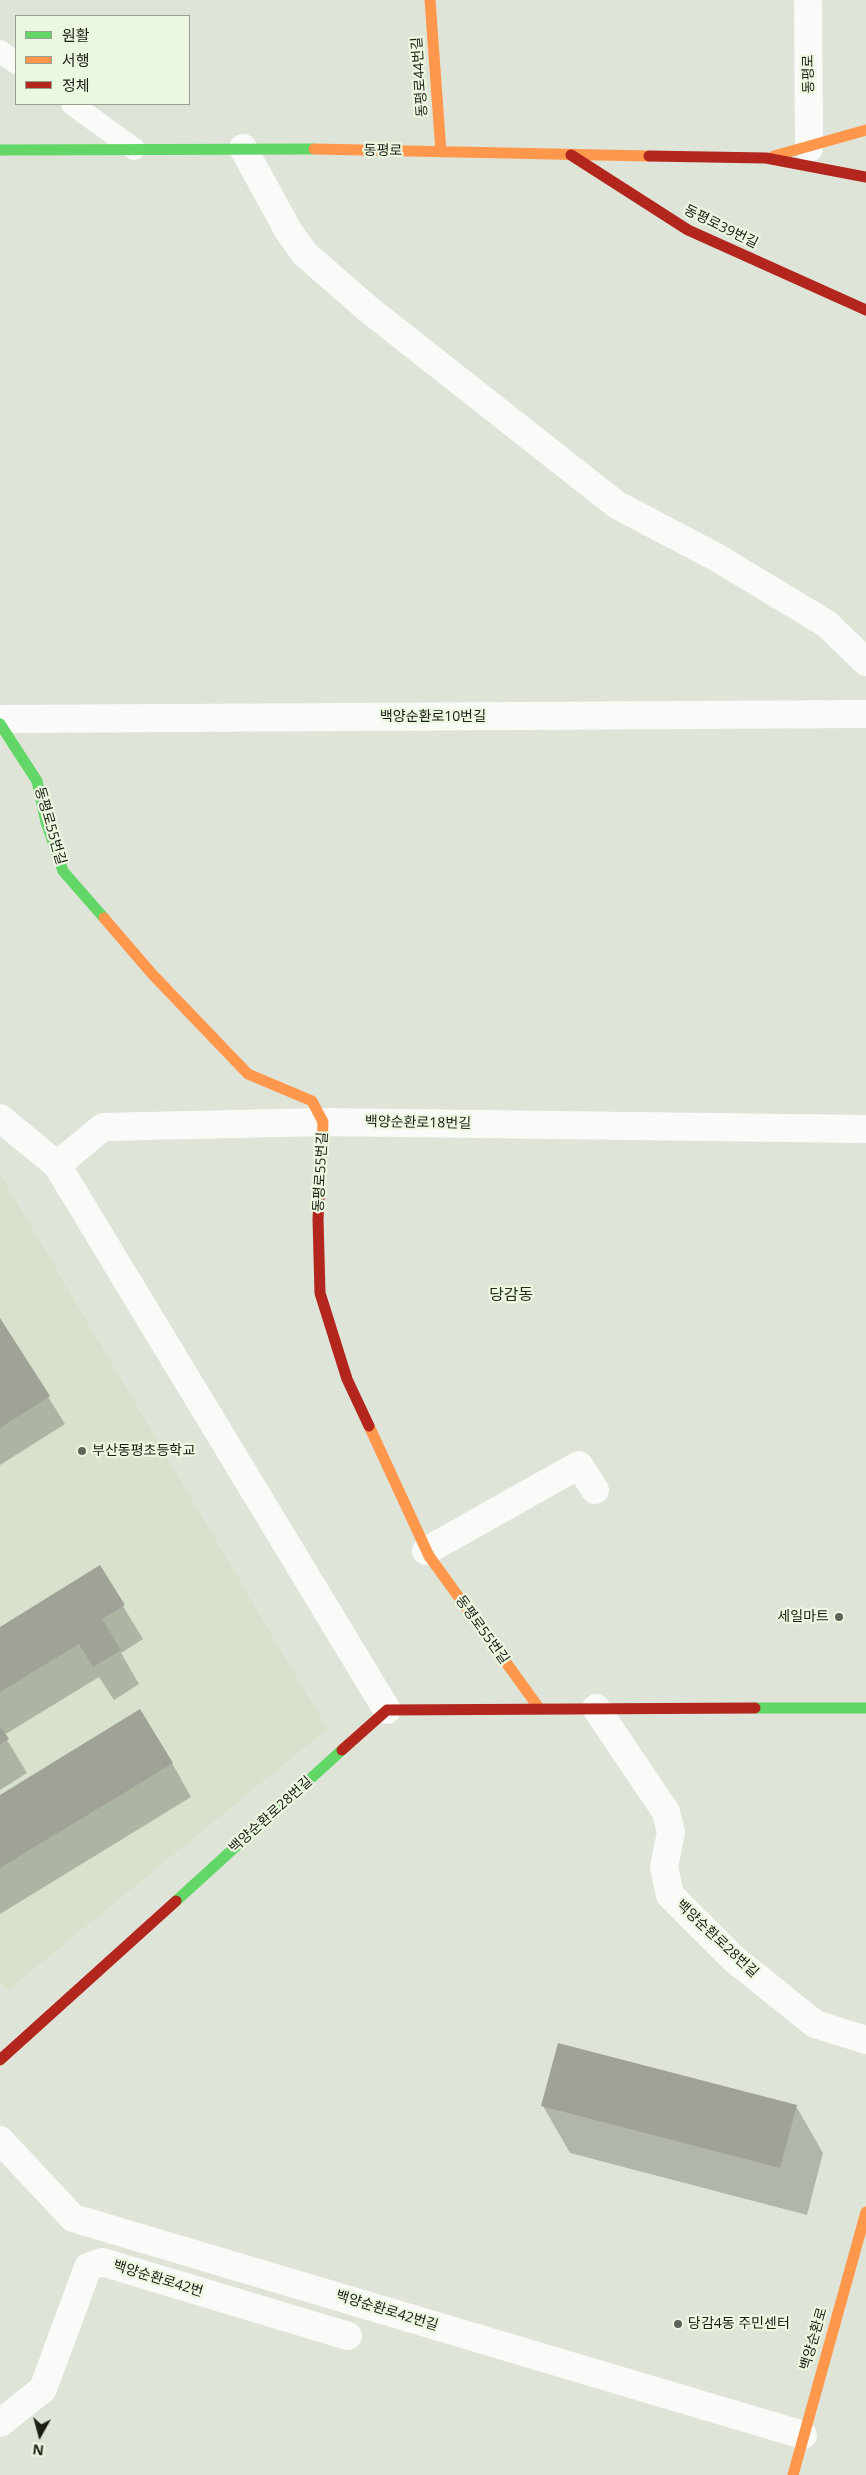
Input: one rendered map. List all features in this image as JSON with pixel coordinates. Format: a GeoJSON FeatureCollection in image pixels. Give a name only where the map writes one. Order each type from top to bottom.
{"type":"FeatureCollection","features":[{"type":"Feature","properties":{"kind":"street","name":"동평로44번길"},"geometry":{"type":"LineString","coordinates":[[430,0],[441,152]]}},
{"type":"Feature","properties":{"kind":"street","name":"동평로"},"geometry":{"type":"LineString","coordinates":[[808,0],[810,148]]}},
{"type":"Feature","properties":{"kind":"street","name":"동평로"},"geometry":{"type":"LineString","coordinates":[[766,158],[810,148],[866,130]]}},
{"type":"Feature","properties":{"kind":"street","name":"동평로"},"geometry":{"type":"LineString","coordinates":[[0,150],[243,148],[766,158],[866,177]]}},
{"type":"Feature","properties":{"kind":"street"},"geometry":{"type":"LineString","coordinates":[[243,148],[294,239],[306,254],[368,309],[617,505],[716,556],[827,624],[866,662]]}},
{"type":"Feature","properties":{"kind":"street","name":"동평로39번길"},"geometry":{"type":"LineString","coordinates":[[571,155],[688,230],[866,310]]}},
{"type":"Feature","properties":{"kind":"street","name":"백양순환로10번길"},"geometry":{"type":"LineString","coordinates":[[0,720],[866,714]]}},
{"type":"Feature","properties":{"kind":"street","name":"동평로55번길"},"geometry":{"type":"LineString","coordinates":[[0,724],[37,781],[46,822],[63,871],[153,975],[248,1074],[312,1101],[323,1122],[318,1219],[320,1292],[347,1379],[426,1551],[539,1708]]}},
{"type":"Feature","properties":{"kind":"street"},"geometry":{"type":"LineString","coordinates":[[0,1118],[57,1165],[388,1710],[866,1708]]}},
{"type":"Feature","properties":{"kind":"street","name":"백양순환로18번길"},"geometry":{"type":"LineString","coordinates":[[57,1165],[103,1127],[323,1122],[866,1129]]}},
{"type":"Feature","properties":{"kind":"street"},"geometry":{"type":"LineString","coordinates":[[426,1551],[579,1465],[595,1490]]}},
{"type":"Feature","properties":{"kind":"street","name":"백양순환로28번길"},"geometry":{"type":"LineString","coordinates":[[596,1708],[666,1812],[671,1832],[664,1868],[670,1895],[734,1959],[815,2024],[866,2040]]}},
{"type":"Feature","properties":{"kind":"street","name":"백양순환로28번길"},"geometry":{"type":"LineString","coordinates":[[0,2060],[388,1710]]}},
{"type":"Feature","properties":{"kind":"street","name":"백양순환로42번길"},"geometry":{"type":"LineString","coordinates":[[0,2140],[73,2218],[803,2435]]}},
{"type":"Feature","properties":{"kind":"street","name":"백양순환로"},"geometry":{"type":"LineString","coordinates":[[793,2475],[866,2212]]}},
{"type":"Feature","properties":{"kind":"street","name":"백양순환로42번"},"geometry":{"type":"LineString","coordinates":[[0,2423],[43,2388],[88,2268],[102,2262],[348,2336]]}},
{"type":"Feature","properties":{"kind":"lane"},"geometry":{"type":"LineString","coordinates":[[0,51],[15,62]]}},
{"type":"Feature","properties":{"kind":"lane"},"geometry":{"type":"LineString","coordinates":[[73,105],[134,149]]}},
{"type":"Feature","properties":{"kind":"shaded area","name":"부산동평초등학교"},"geometry":{"type":"Polygon","coordinates":[[[0,1174],[327,1729],[8,1990],[0,1982],[0,1174]]]}},
{"type":"Feature","properties":{"kind":"building"},"geometry":{"type":"Polygon","coordinates":[[[0,1318],[50,1396],[0,1428],[0,1318]]]}},
{"type":"Feature","properties":{"kind":"building"},"geometry":{"type":"Polygon","coordinates":[[[100,1565],[125,1605],[102,1619],[121,1650],[93,1667],[79,1644],[0,1692],[0,1627],[100,1565]]]}},
{"type":"Feature","properties":{"kind":"building"},"geometry":{"type":"Polygon","coordinates":[[[140,1709],[173,1763],[0,1868],[0,1795],[140,1709]]]}},
{"type":"Feature","properties":{"kind":"building"},"geometry":{"type":"Polygon","coordinates":[[[0,1726],[9,1739],[0,1744],[0,1726]]]}},
{"type":"Feature","properties":{"kind":"building"},"geometry":{"type":"Polygon","coordinates":[[[558,2043],[797,2105],[780,2168],[541,2106],[558,2043]]]}},
{"type":"Feature","properties":{"kind":"traffic: fast"},"geometry":{"type":"LineString","coordinates":[[0,150],[314,149]]}},
{"type":"Feature","properties":{"kind":"traffic: fast"},"geometry":{"type":"LineString","coordinates":[[0,724],[37,781],[46,822],[63,871],[104,918]]}},
{"type":"Feature","properties":{"kind":"traffic: fast"},"geometry":{"type":"LineString","coordinates":[[755,1708],[866,1708]]}},
{"type":"Feature","properties":{"kind":"traffic: fast"},"geometry":{"type":"LineString","coordinates":[[176,1901],[342,1750]]}},
{"type":"Feature","properties":{"kind":"traffic: slow"},"geometry":{"type":"LineString","coordinates":[[430,0],[441,152]]}},
{"type":"Feature","properties":{"kind":"traffic: slow"},"geometry":{"type":"LineString","coordinates":[[774,156],[866,130]]}},
{"type":"Feature","properties":{"kind":"traffic: slow"},"geometry":{"type":"LineString","coordinates":[[314,149],[649,156]]}},
{"type":"Feature","properties":{"kind":"traffic: slow"},"geometry":{"type":"LineString","coordinates":[[104,918],[153,975],[248,1074],[312,1101],[323,1122],[320,1182]]}},
{"type":"Feature","properties":{"kind":"traffic: slow"},"geometry":{"type":"LineString","coordinates":[[369,1426],[429,1556],[539,1708]]}},
{"type":"Feature","properties":{"kind":"traffic: slow"},"geometry":{"type":"LineString","coordinates":[[793,2475],[866,2212]]}},
{"type":"Feature","properties":{"kind":"traffic: jam"},"geometry":{"type":"LineString","coordinates":[[571,155],[688,230],[866,310]]}},
{"type":"Feature","properties":{"kind":"traffic: jam"},"geometry":{"type":"LineString","coordinates":[[649,156],[766,158],[866,177]]}},
{"type":"Feature","properties":{"kind":"traffic: jam"},"geometry":{"type":"LineString","coordinates":[[320,1182],[318,1219],[320,1293],[347,1379],[369,1426]]}},
{"type":"Feature","properties":{"kind":"traffic: jam"},"geometry":{"type":"LineString","coordinates":[[342,1750],[387,1710],[755,1708]]}},
{"type":"Feature","properties":{"kind":"traffic: jam"},"geometry":{"type":"LineString","coordinates":[[0,2060],[176,1901]]}},
{"type":"Feature","properties":{"kind":"place","name":"부산동평초등학교"},"geometry":{"type":"Point","coordinates":[82,1451]}},
{"type":"Feature","properties":{"kind":"place","name":"세일마트"},"geometry":{"type":"Point","coordinates":[839,1617]}},
{"type":"Feature","properties":{"kind":"place","name":"당감4동 주민센터"},"geometry":{"type":"Point","coordinates":[678,2324]}},
{"type":"Feature","properties":{"kind":"district","name":"당감동"},"geometry":{"type":"Point","coordinates":[511,1295]}}]}
